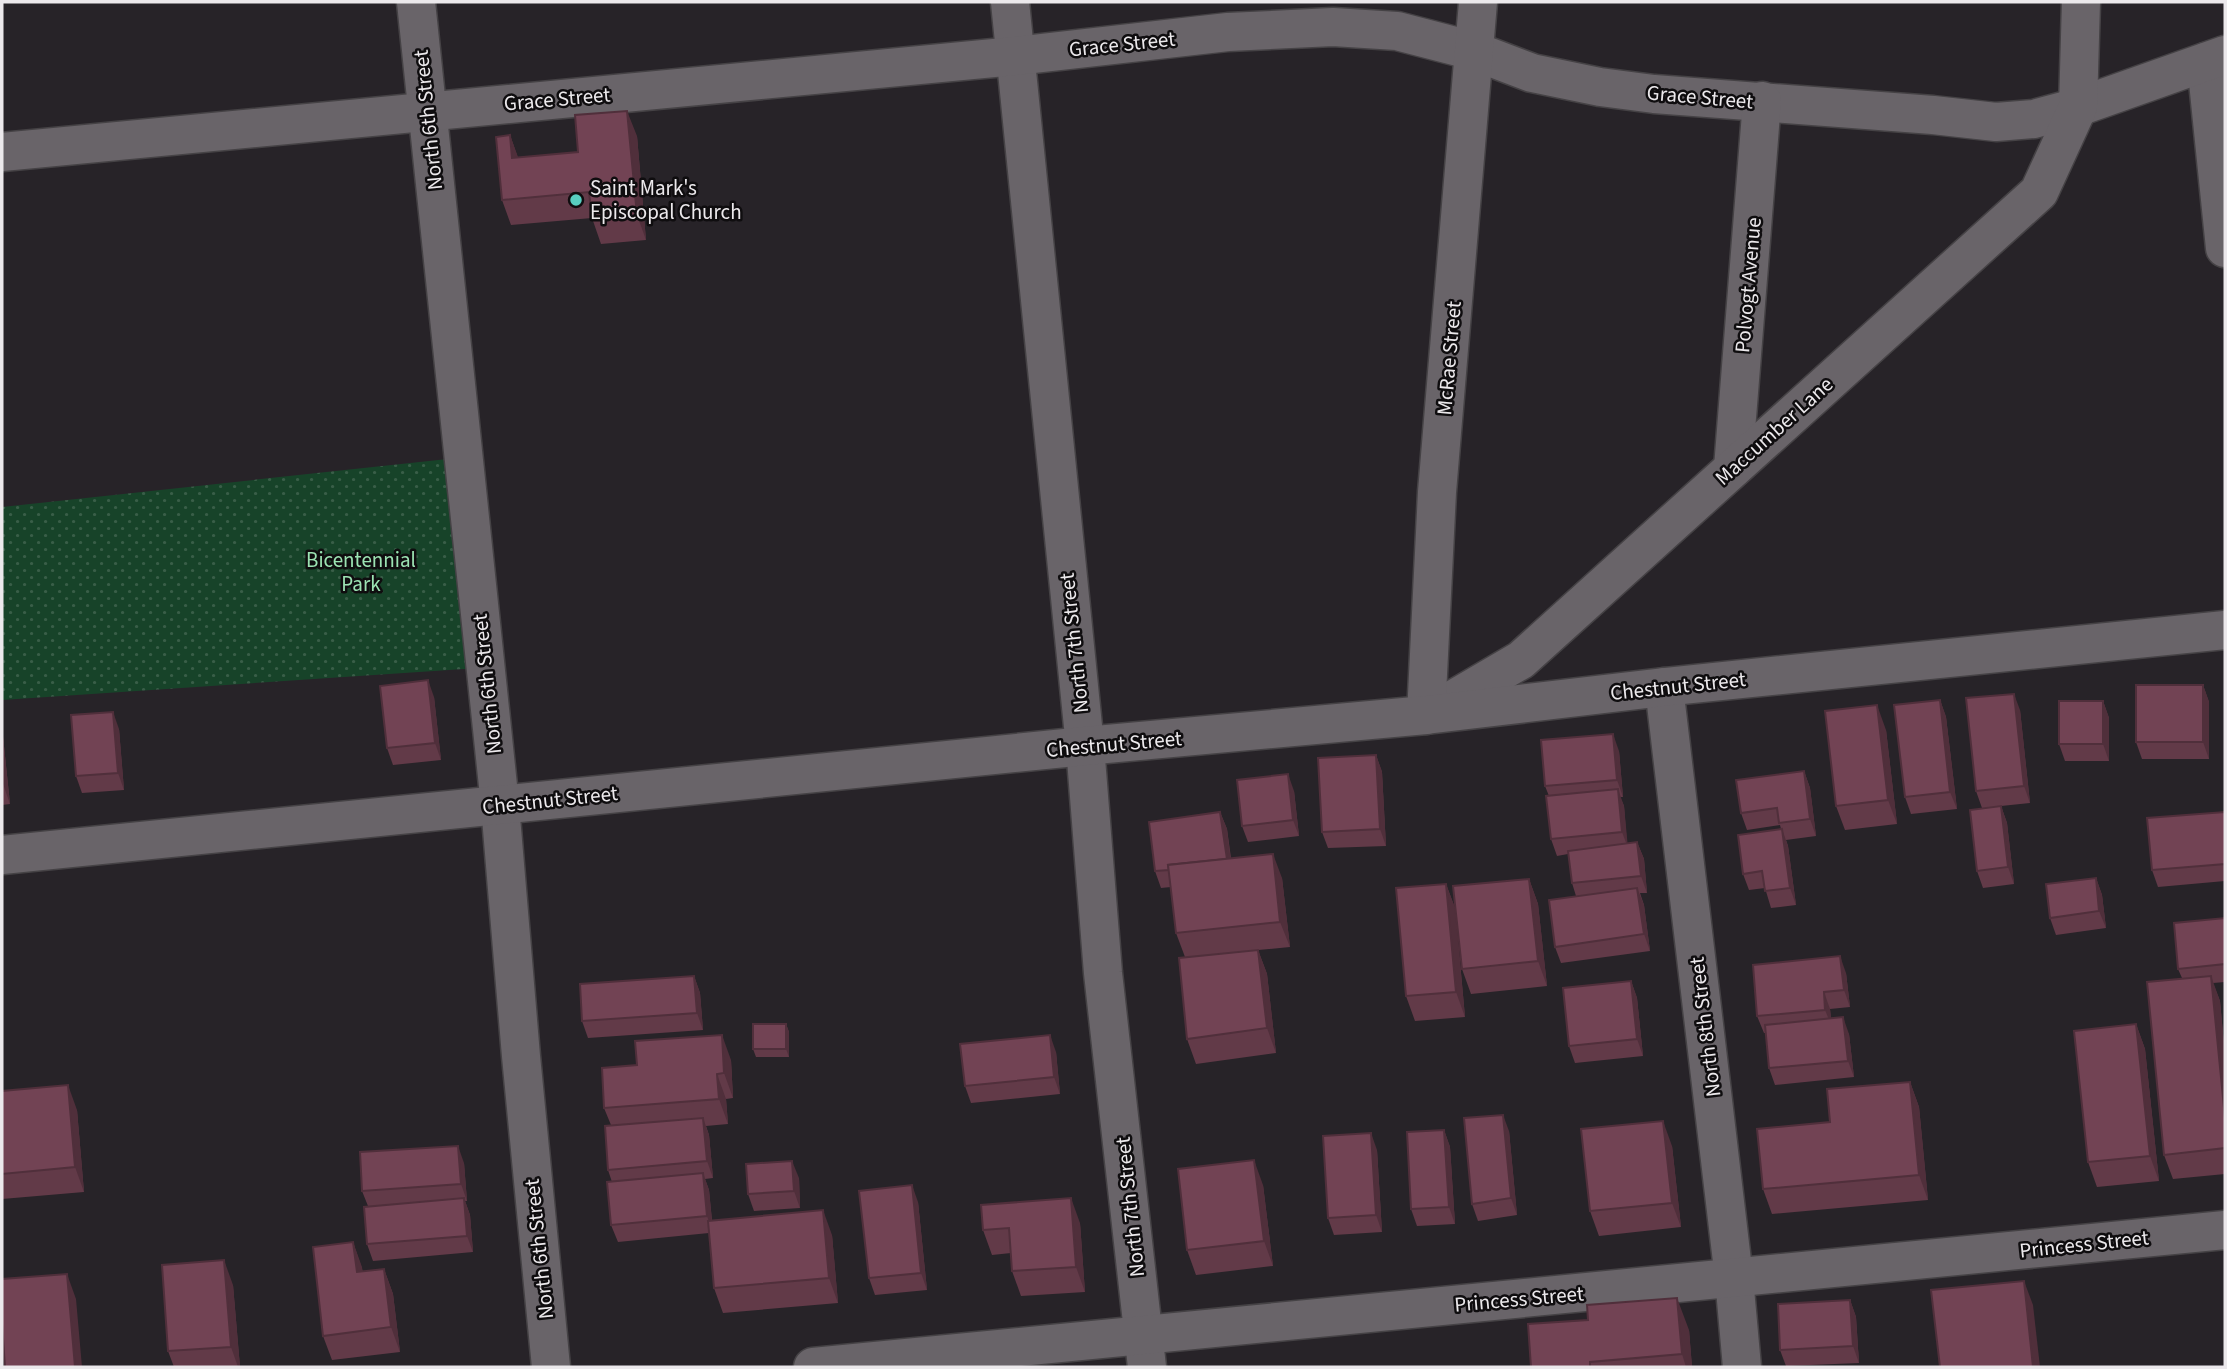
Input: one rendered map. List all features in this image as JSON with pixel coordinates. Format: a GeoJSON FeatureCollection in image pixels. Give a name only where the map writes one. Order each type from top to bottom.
{"type":"FeatureCollection","features":[{"type":"Feature","properties":{"kind":"street","name":"North 6th Street"},"geometry":{"type":"LineString","coordinates":[[416,2],[500,805],[551,1367]]}},
{"type":"Feature","properties":{"kind":"street","name":"North 7th Street"},"geometry":{"type":"LineString","coordinates":[[1010,2],[1085,746],[1103,973],[1146,1351]]}},
{"type":"Feature","properties":{"kind":"street","name":"McRae Street"},"geometry":{"type":"LineString","coordinates":[[1426,715],[1437,492],[1478,2]]}},
{"type":"Feature","properties":{"kind":"street"},"geometry":{"type":"LineString","coordinates":[[2078,107],[2081,2]]}},
{"type":"Feature","properties":{"kind":"street","name":"Grace Street"},"geometry":{"type":"LineString","coordinates":[[2,152],[1015,56],[1228,32],[1333,27],[1397,31],[1474,51],[1532,72],[1600,87],[1654,94],[1996,122],[2034,119],[2078,107],[2216,59]]}},
{"type":"Feature","properties":{"kind":"street"},"geometry":{"type":"LineString","coordinates":[[2216,59],[2225,248]]}},
{"type":"Feature","properties":{"kind":"street","name":"Polvogt Avenue"},"geometry":{"type":"LineString","coordinates":[[1733,468],[1762,102]]}},
{"type":"Feature","properties":{"kind":"street","name":"Maccumber Lane"},"geometry":{"type":"LineString","coordinates":[[1426,715],[1521,660],[2039,192],[2078,107]]}},
{"type":"Feature","properties":{"kind":"street","name":"Chestnut Street"},"geometry":{"type":"LineString","coordinates":[[2,855],[1085,746],[1426,715],[1664,687],[2225,629]]}},
{"type":"Feature","properties":{"kind":"street","name":"North 8th Street"},"geometry":{"type":"LineString","coordinates":[[1664,687],[1734,1278],[1742,1367]]}},
{"type":"Feature","properties":{"kind":"street","name":"Princess Street"},"geometry":{"type":"LineString","coordinates":[[813,1367],[1146,1351],[1734,1278],[2225,1230]]}},
{"type":"Feature","properties":{"kind":"green space","name":"Bicentennial Park"},"geometry":{"type":"Polygon","coordinates":[[[457,458],[479,668],[2,700],[2,507],[457,458]]]}},
{"type":"Feature","properties":{"kind":"building"},"geometry":{"type":"Polygon","coordinates":[[[627,111],[637,215],[592,219],[589,192],[502,200],[496,137],[510,135],[512,158],[578,152],[575,115],[627,111]]]}},
{"type":"Feature","properties":{"kind":"building"},"geometry":{"type":"Polygon","coordinates":[[[428,680],[435,743],[387,748],[380,686],[428,680]]]}},
{"type":"Feature","properties":{"kind":"building"},"geometry":{"type":"Polygon","coordinates":[[[2136,685],[2203,685],[2203,742],[2136,742],[2136,685]]]}},
{"type":"Feature","properties":{"kind":"building"},"geometry":{"type":"Polygon","coordinates":[[[2014,694],[2024,786],[1976,791],[1966,698],[2014,694]]]}},
{"type":"Feature","properties":{"kind":"building"},"geometry":{"type":"Polygon","coordinates":[[[1940,700],[1950,792],[1905,797],[1894,705],[1940,700]]]}},
{"type":"Feature","properties":{"kind":"building"},"geometry":{"type":"Polygon","coordinates":[[[2059,701],[2103,701],[2103,744],[2059,744],[2059,701]]]}},
{"type":"Feature","properties":{"kind":"building"},"geometry":{"type":"Polygon","coordinates":[[[1877,705],[1888,800],[1836,806],[1825,711],[1877,705]]]}},
{"type":"Feature","properties":{"kind":"building"},"geometry":{"type":"Polygon","coordinates":[[[113,712],[118,773],[76,776],[71,715],[113,712]]]}},
{"type":"Feature","properties":{"kind":"building"},"geometry":{"type":"Polygon","coordinates":[[[1613,734],[1617,780],[1545,786],[1541,740],[1613,734]]]}},
{"type":"Feature","properties":{"kind":"building"},"geometry":{"type":"Polygon","coordinates":[[[1376,755],[1380,829],[1322,832],[1318,758],[1376,755]]]}},
{"type":"Feature","properties":{"kind":"building"},"geometry":{"type":"Polygon","coordinates":[[[1804,771],[1810,819],[1779,823],[1777,808],[1741,813],[1736,780],[1804,771]]]}},
{"type":"Feature","properties":{"kind":"building"},"geometry":{"type":"Polygon","coordinates":[[[1288,774],[1293,820],[1242,826],[1237,780],[1288,774]]]}},
{"type":"Feature","properties":{"kind":"building"},"geometry":{"type":"Polygon","coordinates":[[[1618,789],[1622,832],[1551,839],[1546,796],[1618,789]]]}},
{"type":"Feature","properties":{"kind":"building"},"geometry":{"type":"Polygon","coordinates":[[[2001,806],[2008,867],[1977,871],[1970,810],[2001,806]]]}},
{"type":"Feature","properties":{"kind":"building"},"geometry":{"type":"Polygon","coordinates":[[[1220,812],[1227,859],[1168,865],[1169,870],[1155,871],[1149,822],[1220,812]]]}},
{"type":"Feature","properties":{"kind":"building"},"geometry":{"type":"Polygon","coordinates":[[[2225,812],[2225,864],[2152,870],[2147,818],[2225,812]]]}},
{"type":"Feature","properties":{"kind":"building"},"geometry":{"type":"Polygon","coordinates":[[[1782,829],[1790,888],[1765,891],[1762,871],[1743,874],[1738,835],[1782,829]]]}},
{"type":"Feature","properties":{"kind":"building"},"geometry":{"type":"Polygon","coordinates":[[[1637,842],[1641,876],[1572,883],[1568,851],[1637,842]]]}},
{"type":"Feature","properties":{"kind":"building"},"geometry":{"type":"Polygon","coordinates":[[[1273,854],[1280,922],[1176,933],[1168,865],[1273,854]]]}},
{"type":"Feature","properties":{"kind":"building"},"geometry":{"type":"Polygon","coordinates":[[[2096,878],[2099,911],[2050,918],[2046,884],[2096,878]]]}},
{"type":"Feature","properties":{"kind":"building"},"geometry":{"type":"Polygon","coordinates":[[[1529,879],[1538,961],[1462,969],[1453,886],[1529,879]]]}},
{"type":"Feature","properties":{"kind":"building"},"geometry":{"type":"Polygon","coordinates":[[[1446,884],[1456,992],[1406,996],[1396,888],[1446,884]]]}},
{"type":"Feature","properties":{"kind":"building"},"geometry":{"type":"Polygon","coordinates":[[[1637,888],[1644,934],[1555,947],[1549,900],[1637,888]]]}},
{"type":"Feature","properties":{"kind":"building"},"geometry":{"type":"Polygon","coordinates":[[[2225,918],[2225,964],[2178,969],[2174,923],[2225,918]]]}},
{"type":"Feature","properties":{"kind":"building"},"geometry":{"type":"Polygon","coordinates":[[[1258,950],[1267,1028],[1187,1039],[1179,958],[1258,950]]]}},
{"type":"Feature","properties":{"kind":"building"},"geometry":{"type":"Polygon","coordinates":[[[1840,956],[1844,990],[1824,992],[1825,1010],[1757,1016],[1753,965],[1840,956]]]}},
{"type":"Feature","properties":{"kind":"building"},"geometry":{"type":"Polygon","coordinates":[[[694,976],[697,1013],[582,1021],[580,984],[694,976]]]}},
{"type":"Feature","properties":{"kind":"building"},"geometry":{"type":"Polygon","coordinates":[[[2211,976],[2225,1118],[2225,1148],[2164,1155],[2147,982],[2211,976]]]}},
{"type":"Feature","properties":{"kind":"building"},"geometry":{"type":"Polygon","coordinates":[[[1631,981],[1637,1039],[1569,1046],[1563,988],[1631,981]]]}},
{"type":"Feature","properties":{"kind":"building"},"geometry":{"type":"Polygon","coordinates":[[[1843,1017],[1848,1061],[1769,1068],[1765,1025],[1843,1017]]]}},
{"type":"Feature","properties":{"kind":"building"},"geometry":{"type":"Polygon","coordinates":[[[753,1024],[786,1024],[786,1049],[753,1049],[753,1024]]]}},
{"type":"Feature","properties":{"kind":"building"},"geometry":{"type":"Polygon","coordinates":[[[2136,1024],[2150,1156],[2088,1162],[2074,1031],[2136,1024]]]}},
{"type":"Feature","properties":{"kind":"building"},"geometry":{"type":"Polygon","coordinates":[[[722,1035],[724,1073],[717,1074],[719,1099],[604,1108],[602,1068],[637,1065],[635,1041],[722,1035]]]}},
{"type":"Feature","properties":{"kind":"building"},"geometry":{"type":"Polygon","coordinates":[[[1050,1035],[1054,1077],[965,1086],[960,1044],[1050,1035]]]}},
{"type":"Feature","properties":{"kind":"building"},"geometry":{"type":"Polygon","coordinates":[[[1910,1082],[1919,1175],[1763,1189],[1757,1129],[1830,1122],[1827,1089],[1910,1082]]]}},
{"type":"Feature","properties":{"kind":"building"},"geometry":{"type":"Polygon","coordinates":[[[68,1085],[75,1167],[2,1174],[2,1091],[68,1085]]]}},
{"type":"Feature","properties":{"kind":"building"},"geometry":{"type":"Polygon","coordinates":[[[1503,1115],[1511,1198],[1472,1204],[1464,1118],[1503,1115]]]}},
{"type":"Feature","properties":{"kind":"building"},"geometry":{"type":"Polygon","coordinates":[[[703,1118],[707,1161],[608,1170],[605,1126],[703,1118]]]}},
{"type":"Feature","properties":{"kind":"building"},"geometry":{"type":"Polygon","coordinates":[[[1663,1121],[1672,1203],[1590,1211],[1581,1129],[1663,1121]]]}},
{"type":"Feature","properties":{"kind":"building"},"geometry":{"type":"Polygon","coordinates":[[[1444,1130],[1449,1207],[1411,1209],[1407,1132],[1444,1130]]]}},
{"type":"Feature","properties":{"kind":"building"},"geometry":{"type":"Polygon","coordinates":[[[1371,1133],[1376,1215],[1328,1218],[1323,1136],[1371,1133]]]}},
{"type":"Feature","properties":{"kind":"building"},"geometry":{"type":"Polygon","coordinates":[[[458,1146],[461,1184],[362,1191],[360,1152],[458,1146]]]}},
{"type":"Feature","properties":{"kind":"building"},"geometry":{"type":"Polygon","coordinates":[[[1254,1160],[1264,1241],[1187,1250],[1178,1169],[1254,1160]]]}},
{"type":"Feature","properties":{"kind":"building"},"geometry":{"type":"Polygon","coordinates":[[[792,1161],[794,1191],[748,1194],[746,1164],[792,1161]]]}},
{"type":"Feature","properties":{"kind":"building"},"geometry":{"type":"Polygon","coordinates":[[[703,1173],[707,1216],[611,1225],[607,1182],[703,1173]]]}},
{"type":"Feature","properties":{"kind":"building"},"geometry":{"type":"Polygon","coordinates":[[[912,1185],[921,1273],[869,1278],[859,1191],[912,1185]]]}},
{"type":"Feature","properties":{"kind":"building"},"geometry":{"type":"Polygon","coordinates":[[[464,1198],[467,1236],[367,1244],[364,1207],[464,1198]]]}},
{"type":"Feature","properties":{"kind":"building"},"geometry":{"type":"Polygon","coordinates":[[[1071,1198],[1076,1267],[1012,1271],[1009,1228],[983,1230],[981,1205],[1071,1198]]]}},
{"type":"Feature","properties":{"kind":"building"},"geometry":{"type":"Polygon","coordinates":[[[823,1210],[829,1278],[714,1288],[708,1221],[823,1210]]]}},
{"type":"Feature","properties":{"kind":"building"},"geometry":{"type":"Polygon","coordinates":[[[353,1242],[357,1272],[384,1269],[391,1327],[323,1336],[313,1247],[353,1242]]]}},
{"type":"Feature","properties":{"kind":"building"},"geometry":{"type":"Polygon","coordinates":[[[224,1260],[231,1347],[168,1351],[162,1265],[224,1260]]]}},
{"type":"Feature","properties":{"kind":"building"},"geometry":{"type":"Polygon","coordinates":[[[67,1274],[75,1367],[5,1367],[2,1279],[67,1274]]]}},
{"type":"Feature","properties":{"kind":"building"},"geometry":{"type":"Polygon","coordinates":[[[2024,1281],[2033,1367],[1940,1367],[1931,1290],[2024,1281]]]}},
{"type":"Feature","properties":{"kind":"building"},"geometry":{"type":"Polygon","coordinates":[[[1677,1298],[1682,1354],[1590,1362],[1590,1367],[1531,1367],[1528,1324],[1588,1320],[1587,1305],[1677,1298]]]}},
{"type":"Feature","properties":{"kind":"building"},"geometry":{"type":"Polygon","coordinates":[[[1850,1300],[1853,1346],[1780,1350],[1778,1304],[1850,1300]]]}},
{"type":"Feature","properties":{"kind":"place","name":"Saint Mark's Episcopal Church"},"geometry":{"type":"Point","coordinates":[576,200]}}]}
